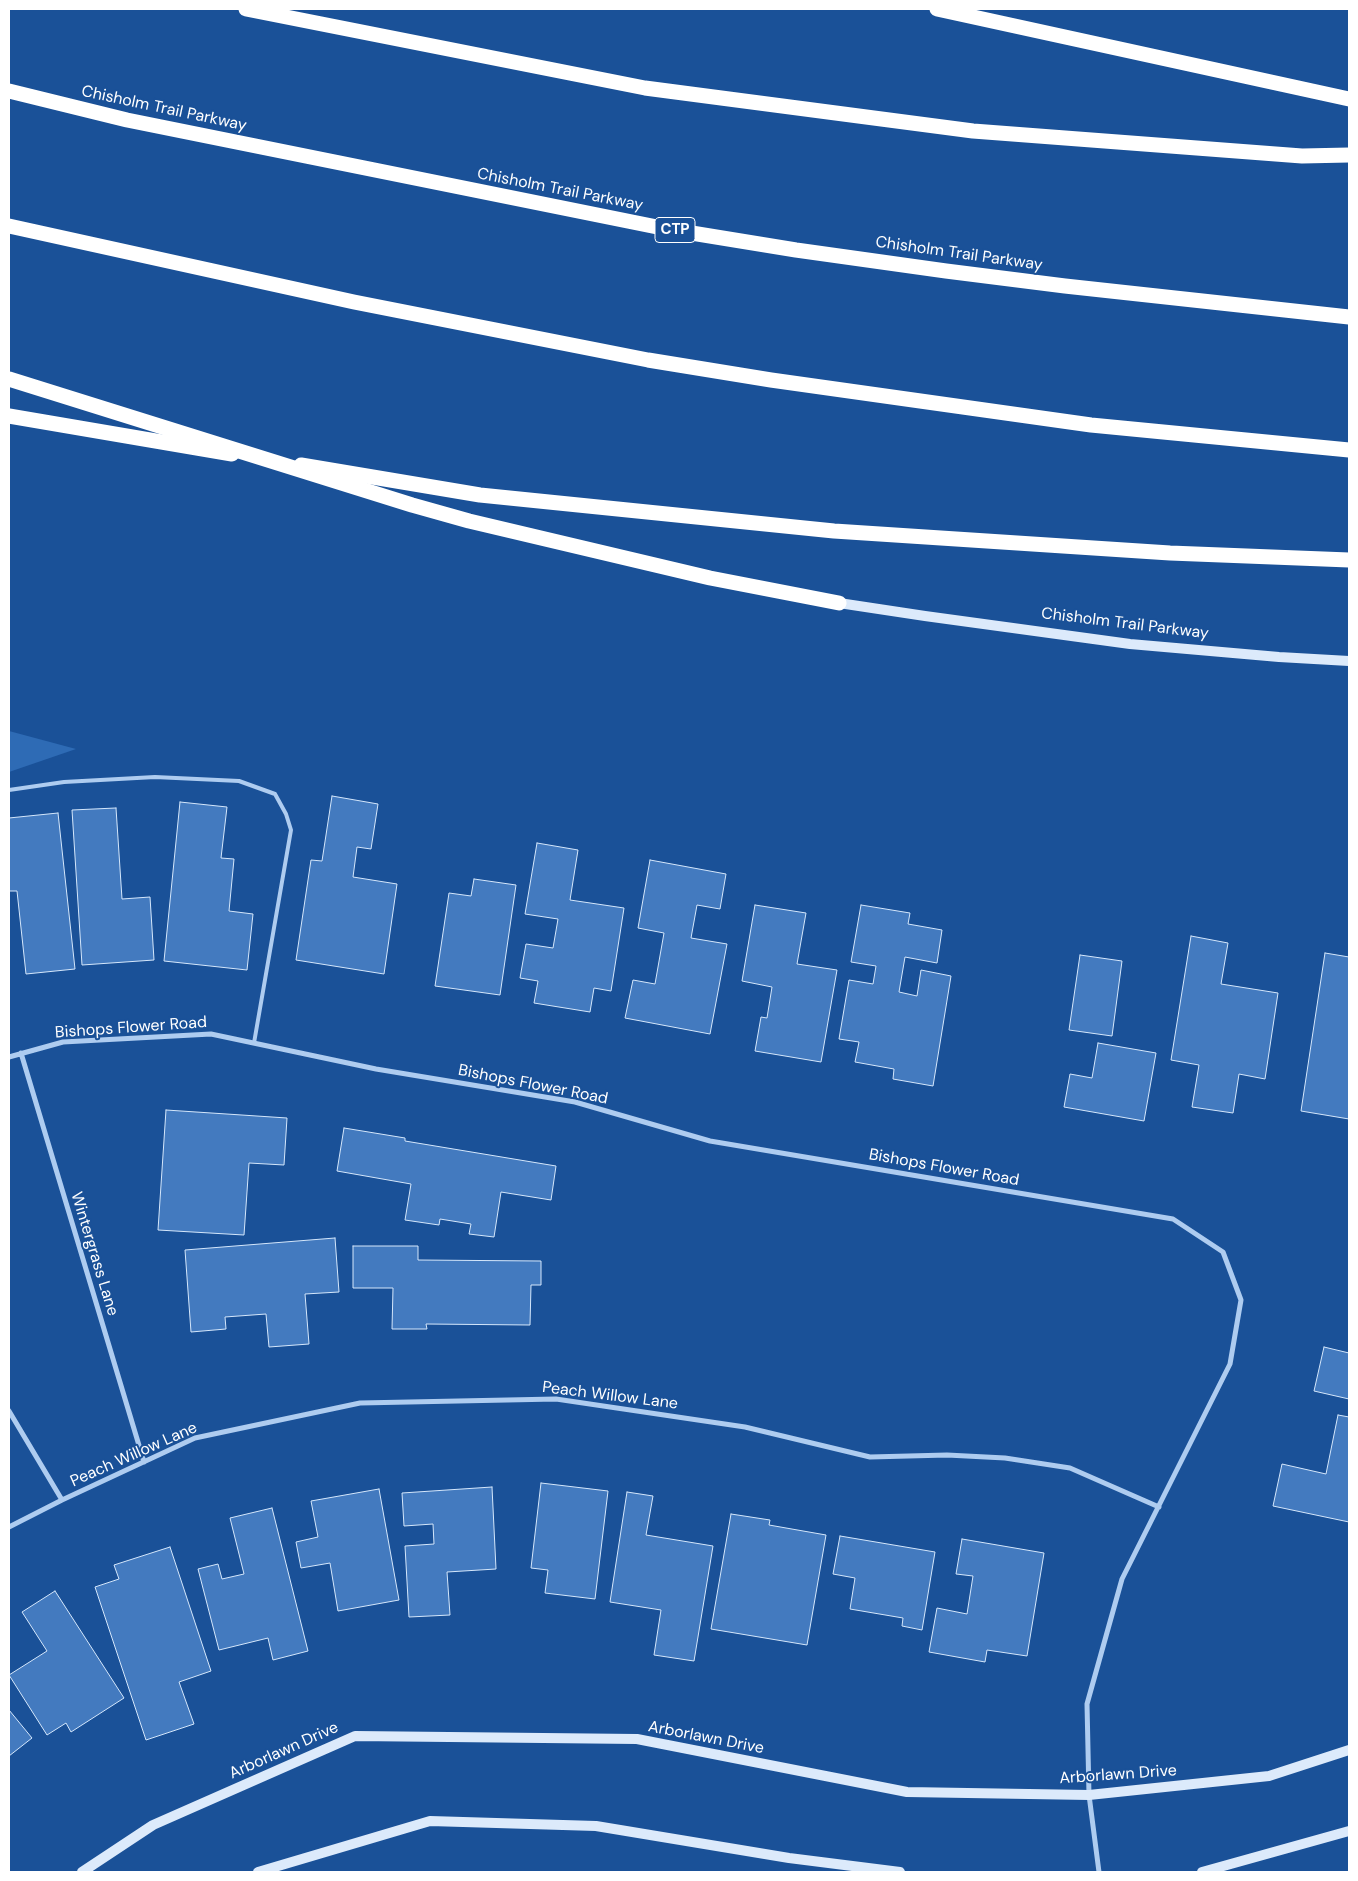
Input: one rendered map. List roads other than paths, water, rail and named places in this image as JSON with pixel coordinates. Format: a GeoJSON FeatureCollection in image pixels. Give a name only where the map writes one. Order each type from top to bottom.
{"type":"FeatureCollection","features":[{"type":"Feature","properties":{"kind":"highway"},"geometry":{"type":"LineString","coordinates":[[246,9],[645,88],[973,131],[1292,156],[1349,156]]}},
{"type":"Feature","properties":{"kind":"highway"},"geometry":{"type":"LineString","coordinates":[[937,9],[1349,99]]}},
{"type":"Feature","properties":{"kind":"highway","name":"Chisholm Trail Parkway"},"geometry":{"type":"LineString","coordinates":[[9,91],[127,120],[667,229],[796,250],[1064,286],[1349,317]]}},
{"type":"Feature","properties":{"kind":"highway"},"geometry":{"type":"LineString","coordinates":[[9,226],[354,302],[648,360],[771,380],[1091,424],[1349,450]]}},
{"type":"Feature","properties":{"kind":"highway"},"geometry":{"type":"LineString","coordinates":[[9,379],[469,521],[710,578],[839,603]]}},
{"type":"Feature","properties":{"kind":"highway"},"geometry":{"type":"LineString","coordinates":[[9,416],[480,495],[834,532],[1170,553],[1349,560]]}},
{"type":"Feature","properties":{"kind":"main road","name":"Chisholm Trail Parkway"},"geometry":{"type":"LineString","coordinates":[[839,603],[1130,644],[1349,661]]}},
{"type":"Feature","properties":{"kind":"main road","name":"Arborlawn Drive"},"geometry":{"type":"LineString","coordinates":[[82,1872],[153,1825],[355,1736],[637,1739],[906,1792],[1089,1795],[1270,1776],[1349,1750]]}},
{"type":"Feature","properties":{"kind":"main road"},"geometry":{"type":"LineString","coordinates":[[258,1872],[430,1821],[596,1826],[789,1858],[900,1872]]}},
{"type":"Feature","properties":{"kind":"main road"},"geometry":{"type":"LineString","coordinates":[[1202,1872],[1349,1831]]}},
{"type":"Feature","properties":{"kind":"street","name":"Bishops Flower Road"},"geometry":{"type":"LineString","coordinates":[[9,1056],[64,1042],[211,1034],[376,1069],[575,1102],[710,1141],[1174,1219],[1223,1252],[1241,1300],[1230,1364],[1122,1579],[1087,1704],[1089,1795],[1099,1872]]}},
{"type":"Feature","properties":{"kind":"street","name":"Wintergrass Lane"},"geometry":{"type":"LineString","coordinates":[[21,1053],[144,1462]]}},
{"type":"Feature","properties":{"kind":"street","name":"Peach Willow Lane"},"geometry":{"type":"LineString","coordinates":[[9,1528],[62,1500],[195,1438],[360,1403],[556,1399],[745,1427],[870,1457],[947,1455],[1005,1458],[1070,1468],[1159,1507]]}},
{"type":"Feature","properties":{"kind":"street"},"geometry":{"type":"LineString","coordinates":[[9,1411],[62,1500]]}},
{"type":"Feature","properties":{"kind":"lane"},"geometry":{"type":"LineString","coordinates":[[9,790],[64,782],[155,777],[239,781],[275,794],[286,814],[291,830],[254,1043]]}}]}
